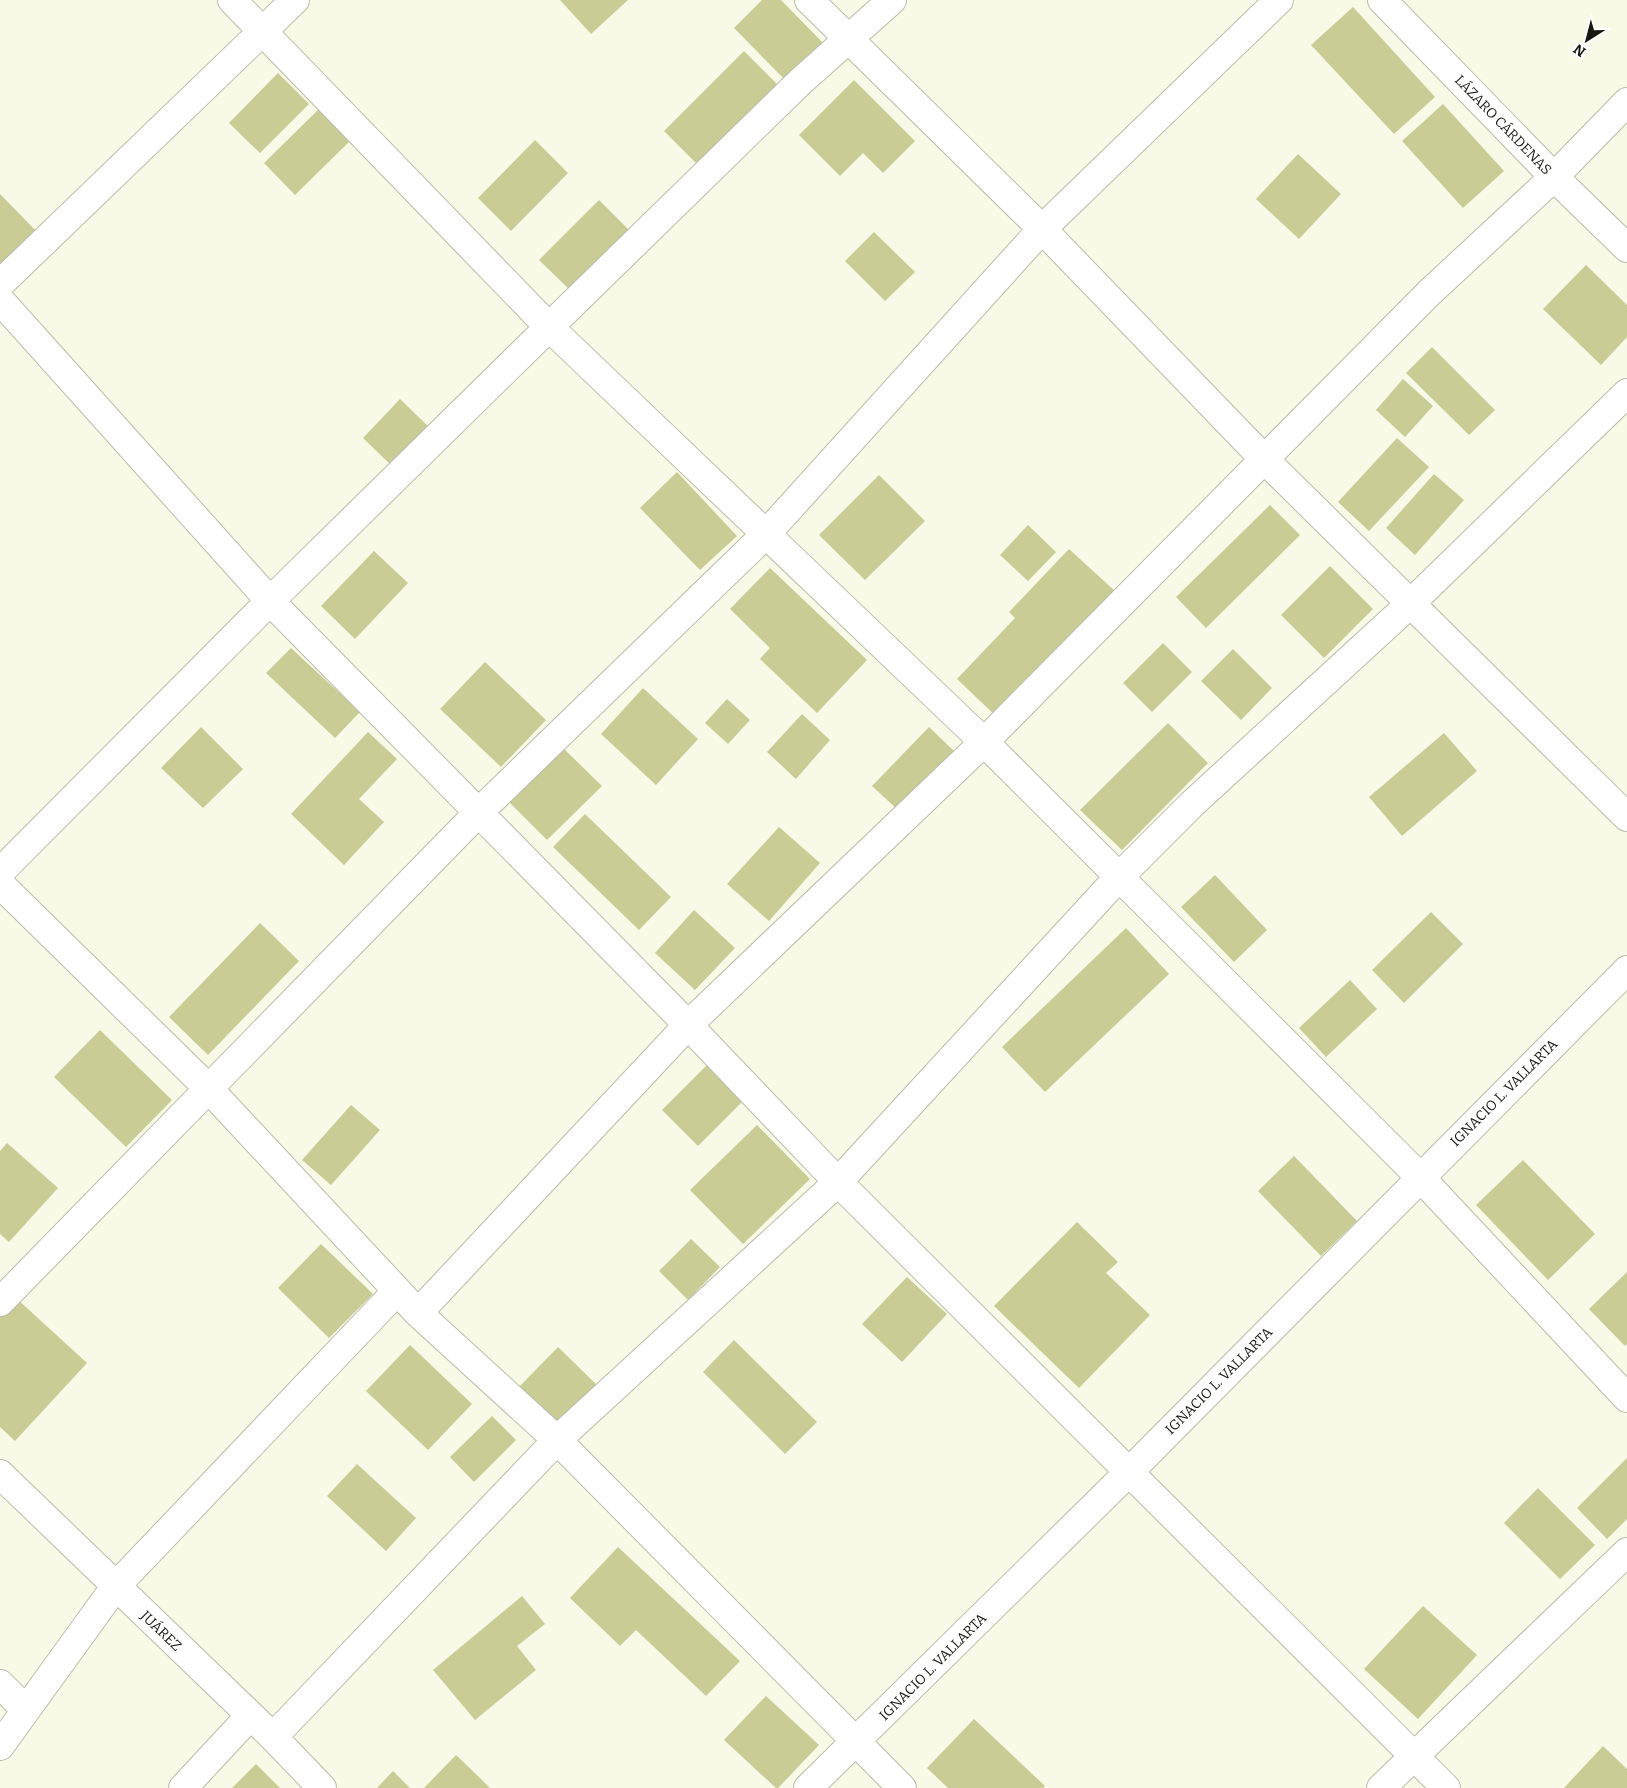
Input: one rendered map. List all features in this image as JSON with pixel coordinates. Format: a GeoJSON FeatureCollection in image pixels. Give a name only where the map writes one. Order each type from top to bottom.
{"type":"FeatureCollection","features":[{"type":"Feature","properties":{"kind":"street"},"geometry":{"type":"LineString","coordinates":[[232,0],[549,328],[767,533],[984,742],[1118,878],[1420,1177],[1627,1398]]}},
{"type":"Feature","properties":{"kind":"street"},"geometry":{"type":"LineString","coordinates":[[0,284],[294,0]]}},
{"type":"Feature","properties":{"kind":"street"},"geometry":{"type":"LineString","coordinates":[[809,0],[1042,229],[1266,460],[1410,604],[1627,817]]}},
{"type":"Feature","properties":{"kind":"street"},"geometry":{"type":"LineString","coordinates":[[0,872],[270,601],[800,82],[850,40],[892,0]]}},
{"type":"Feature","properties":{"kind":"street"},"geometry":{"type":"LineString","coordinates":[[0,1302],[478,813],[767,533],[1042,229],[1279,0]]}},
{"type":"Feature","properties":{"kind":"street","name":"LÁZARO CÁRDENAS"},"geometry":{"type":"LineString","coordinates":[[1382,0],[1554,177],[1627,248]]}},
{"type":"Feature","properties":{"kind":"street"},"geometry":{"type":"LineString","coordinates":[[418,1313],[688,1025],[984,742],[1266,460],[1429,293],[1554,177],[1627,102]]}},
{"type":"Feature","properties":{"kind":"street"},"geometry":{"type":"LineString","coordinates":[[0,300],[270,601],[688,1025],[838,1182],[1446,1788]]}},
{"type":"Feature","properties":{"kind":"street"},"geometry":{"type":"LineString","coordinates":[[273,1737],[557,1440],[838,1182],[1118,878],[1192,804],[1410,604],[1627,393]]}},
{"type":"Feature","properties":{"kind":"street"},"geometry":{"type":"LineString","coordinates":[[0,884],[208,1088],[418,1313],[557,1440],[902,1788]]}},
{"type":"Feature","properties":{"kind":"street","name":"IGNACIO L. VALLARTA"},"geometry":{"type":"LineString","coordinates":[[808,1788],[857,1742],[1130,1471],[1627,970]]}},
{"type":"Feature","properties":{"kind":"street"},"geometry":{"type":"LineString","coordinates":[[0,1746],[115,1587],[397,1291]]}},
{"type":"Feature","properties":{"kind":"street","name":"JUÁREZ"},"geometry":{"type":"LineString","coordinates":[[0,1474],[249,1717],[273,1737],[322,1788]]}},
{"type":"Feature","properties":{"kind":"street"},"geometry":{"type":"LineString","coordinates":[[1381,1788],[1627,1552]]}},
{"type":"Feature","properties":{"kind":"street"},"geometry":{"type":"LineString","coordinates":[[0,1684],[25,1710]]}},
{"type":"Feature","properties":{"kind":"street"},"geometry":{"type":"LineString","coordinates":[[183,1788],[249,1717]]}},
{"type":"Feature","properties":{"kind":"building"},"geometry":{"type":"Polygon","coordinates":[[[560,0],[628,0],[591,34],[560,0]]]}},
{"type":"Feature","properties":{"kind":"building"},"geometry":{"type":"Polygon","coordinates":[[[762,0],[781,0],[829,49],[791,86],[734,28],[762,0]]]}},
{"type":"Feature","properties":{"kind":"building"},"geometry":{"type":"Polygon","coordinates":[[[1353,7],[1435,97],[1394,134],[1311,45],[1353,7]]]}},
{"type":"Feature","properties":{"kind":"building"},"geometry":{"type":"Polygon","coordinates":[[[744,51],[782,89],[702,169],[664,131],[744,51]]]}},
{"type":"Feature","properties":{"kind":"building"},"geometry":{"type":"Polygon","coordinates":[[[278,73],[309,104],[260,153],[229,123],[278,73]]]}},
{"type":"Feature","properties":{"kind":"building"},"geometry":{"type":"Polygon","coordinates":[[[854,80],[915,141],[883,173],[863,153],[840,176],[799,135],[854,80]]]}},
{"type":"Feature","properties":{"kind":"building"},"geometry":{"type":"Polygon","coordinates":[[[1443,104],[1504,171],[1463,208],[1402,141],[1443,104]]]}},
{"type":"Feature","properties":{"kind":"building"},"geometry":{"type":"Polygon","coordinates":[[[319,109],[351,140],[295,195],[264,163],[319,109]]]}},
{"type":"Feature","properties":{"kind":"building"},"geometry":{"type":"Polygon","coordinates":[[[535,140],[568,173],[511,231],[478,198],[535,140]]]}},
{"type":"Feature","properties":{"kind":"building"},"geometry":{"type":"Polygon","coordinates":[[[1298,154],[1341,194],[1299,239],[1256,199],[1298,154]]]}},
{"type":"Feature","properties":{"kind":"building"},"geometry":{"type":"Polygon","coordinates":[[[0,194],[37,232],[0,269],[0,194]]]}},
{"type":"Feature","properties":{"kind":"building"},"geometry":{"type":"Polygon","coordinates":[[[599,200],[633,234],[574,294],[539,260],[599,200]]]}},
{"type":"Feature","properties":{"kind":"building"},"geometry":{"type":"Polygon","coordinates":[[[874,232],[915,272],[885,301],[845,261],[874,232]]]}},
{"type":"Feature","properties":{"kind":"building"},"geometry":{"type":"Polygon","coordinates":[[[1586,265],[1627,305],[1627,337],[1601,365],[1543,309],[1586,265]]]}},
{"type":"Feature","properties":{"kind":"building"},"geometry":{"type":"Polygon","coordinates":[[[1432,347],[1495,410],[1469,435],[1406,373],[1432,347]]]}},
{"type":"Feature","properties":{"kind":"building"},"geometry":{"type":"Polygon","coordinates":[[[1403,379],[1433,406],[1405,437],[1376,410],[1403,379]]]}},
{"type":"Feature","properties":{"kind":"building"},"geometry":{"type":"Polygon","coordinates":[[[400,399],[432,430],[395,469],[363,438],[400,399]]]}},
{"type":"Feature","properties":{"kind":"building"},"geometry":{"type":"Polygon","coordinates":[[[1397,438],[1429,467],[1369,531],[1338,502],[1397,438]]]}},
{"type":"Feature","properties":{"kind":"building"},"geometry":{"type":"Polygon","coordinates":[[[677,472],[737,536],[700,570],[640,508],[677,472]]]}},
{"type":"Feature","properties":{"kind":"building"},"geometry":{"type":"Polygon","coordinates":[[[1434,474],[1464,500],[1415,555],[1386,528],[1434,474]]]}},
{"type":"Feature","properties":{"kind":"building"},"geometry":{"type":"Polygon","coordinates":[[[879,475],[925,521],[865,580],[819,535],[879,475]]]}},
{"type":"Feature","properties":{"kind":"building"},"geometry":{"type":"Polygon","coordinates":[[[1270,505],[1300,535],[1206,628],[1176,597],[1270,505]]]}},
{"type":"Feature","properties":{"kind":"building"},"geometry":{"type":"Polygon","coordinates":[[[1028,525],[1056,552],[1028,581],[1000,555],[1028,525]]]}},
{"type":"Feature","properties":{"kind":"building"},"geometry":{"type":"Polygon","coordinates":[[[1069,549],[1116,592],[998,718],[957,679],[1015,618],[1009,612],[1069,549]]]}},
{"type":"Feature","properties":{"kind":"building"},"geometry":{"type":"Polygon","coordinates":[[[374,551],[408,583],[355,639],[321,606],[374,551]]]}},
{"type":"Feature","properties":{"kind":"building"},"geometry":{"type":"Polygon","coordinates":[[[1330,566],[1373,609],[1324,658],[1281,615],[1330,566]]]}},
{"type":"Feature","properties":{"kind":"building"},"geometry":{"type":"Polygon","coordinates":[[[770,568],[867,660],[817,713],[760,659],[770,648],[730,609],[770,568]]]}},
{"type":"Feature","properties":{"kind":"building"},"geometry":{"type":"Polygon","coordinates":[[[1163,643],[1192,672],[1152,712],[1123,683],[1163,643]]]}},
{"type":"Feature","properties":{"kind":"building"},"geometry":{"type":"Polygon","coordinates":[[[291,648],[360,712],[335,738],[266,673],[291,648]]]}},
{"type":"Feature","properties":{"kind":"building"},"geometry":{"type":"Polygon","coordinates":[[[1233,649],[1272,688],[1241,720],[1201,681],[1233,649]]]}},
{"type":"Feature","properties":{"kind":"building"},"geometry":{"type":"Polygon","coordinates":[[[485,662],[546,720],[501,767],[440,709],[485,662]]]}},
{"type":"Feature","properties":{"kind":"building"},"geometry":{"type":"Polygon","coordinates":[[[643,688],[698,739],[656,785],[601,734],[643,688]]]}},
{"type":"Feature","properties":{"kind":"building"},"geometry":{"type":"Polygon","coordinates":[[[727,699],[750,720],[728,744],[705,723],[727,699]]]}},
{"type":"Feature","properties":{"kind":"building"},"geometry":{"type":"Polygon","coordinates":[[[802,714],[830,740],[796,779],[767,752],[802,714]]]}},
{"type":"Feature","properties":{"kind":"building"},"geometry":{"type":"Polygon","coordinates":[[[1168,723],[1208,763],[1122,850],[1080,810],[1168,723]]]}},
{"type":"Feature","properties":{"kind":"building"},"geometry":{"type":"Polygon","coordinates":[[[201,727],[243,769],[203,808],[161,768],[201,727]]]}},
{"type":"Feature","properties":{"kind":"building"},"geometry":{"type":"Polygon","coordinates":[[[929,727],[955,752],[899,811],[872,786],[929,727]]]}},
{"type":"Feature","properties":{"kind":"building"},"geometry":{"type":"Polygon","coordinates":[[[368,732],[397,759],[359,799],[384,822],[344,865],[291,814],[368,732]]]}},
{"type":"Feature","properties":{"kind":"building"},"geometry":{"type":"Polygon","coordinates":[[[1444,733],[1477,771],[1402,836],[1369,797],[1444,733]]]}},
{"type":"Feature","properties":{"kind":"building"},"geometry":{"type":"Polygon","coordinates":[[[563,748],[602,786],[547,840],[509,802],[563,748]]]}},
{"type":"Feature","properties":{"kind":"building"},"geometry":{"type":"Polygon","coordinates":[[[585,814],[671,897],[639,930],[553,847],[585,814]]]}},
{"type":"Feature","properties":{"kind":"building"},"geometry":{"type":"Polygon","coordinates":[[[779,827],[820,863],[769,921],[727,884],[779,827]]]}},
{"type":"Feature","properties":{"kind":"building"},"geometry":{"type":"Polygon","coordinates":[[[1215,875],[1267,930],[1234,962],[1181,907],[1215,875]]]}},
{"type":"Feature","properties":{"kind":"building"},"geometry":{"type":"Polygon","coordinates":[[[694,910],[735,948],[695,990],[655,953],[694,910]]]}},
{"type":"Feature","properties":{"kind":"building"},"geometry":{"type":"Polygon","coordinates":[[[1431,912],[1463,944],[1404,1003],[1372,970],[1431,912]]]}},
{"type":"Feature","properties":{"kind":"building"},"geometry":{"type":"Polygon","coordinates":[[[260,923],[299,961],[208,1055],[169,1017],[260,923]]]}},
{"type":"Feature","properties":{"kind":"building"},"geometry":{"type":"Polygon","coordinates":[[[1126,928],[1169,974],[1045,1092],[1002,1047],[1126,928]]]}},
{"type":"Feature","properties":{"kind":"building"},"geometry":{"type":"Polygon","coordinates":[[[1350,980],[1377,1009],[1326,1057],[1299,1028],[1350,980]]]}},
{"type":"Feature","properties":{"kind":"building"},"geometry":{"type":"Polygon","coordinates":[[[100,1030],[172,1100],[126,1147],[54,1077],[100,1030]]]}},
{"type":"Feature","properties":{"kind":"building"},"geometry":{"type":"Polygon","coordinates":[[[707,1065],[743,1101],[698,1146],[662,1110],[707,1065]]]}},
{"type":"Feature","properties":{"kind":"building"},"geometry":{"type":"Polygon","coordinates":[[[351,1105],[380,1130],[331,1185],[302,1160],[351,1105]]]}},
{"type":"Feature","properties":{"kind":"building"},"geometry":{"type":"Polygon","coordinates":[[[757,1125],[810,1179],[743,1244],[690,1190],[757,1125]]]}},
{"type":"Feature","properties":{"kind":"building"},"geometry":{"type":"Polygon","coordinates":[[[7,1143],[58,1188],[9,1242],[0,1234],[0,1151],[7,1143]]]}},
{"type":"Feature","properties":{"kind":"building"},"geometry":{"type":"Polygon","coordinates":[[[1294,1156],[1357,1221],[1321,1256],[1258,1191],[1294,1156]]]}},
{"type":"Feature","properties":{"kind":"building"},"geometry":{"type":"Polygon","coordinates":[[[1523,1160],[1595,1234],[1548,1280],[1476,1205],[1523,1160]]]}},
{"type":"Feature","properties":{"kind":"building"},"geometry":{"type":"Polygon","coordinates":[[[1077,1222],[1118,1262],[1106,1273],[1150,1315],[1079,1388],[994,1306],[1077,1222]]]}},
{"type":"Feature","properties":{"kind":"building"},"geometry":{"type":"Polygon","coordinates":[[[691,1239],[720,1267],[688,1300],[659,1271],[691,1239]]]}},
{"type":"Feature","properties":{"kind":"building"},"geometry":{"type":"Polygon","coordinates":[[[321,1244],[373,1294],[329,1338],[278,1288],[321,1244]]]}},
{"type":"Feature","properties":{"kind":"building"},"geometry":{"type":"Polygon","coordinates":[[[1627,1272],[1627,1344],[1625,1346],[1589,1309],[1627,1272]]]}},
{"type":"Feature","properties":{"kind":"building"},"geometry":{"type":"Polygon","coordinates":[[[907,1277],[947,1314],[902,1362],[862,1324],[907,1277]]]}},
{"type":"Feature","properties":{"kind":"building"},"geometry":{"type":"Polygon","coordinates":[[[16,1298],[87,1363],[15,1441],[0,1427],[0,1315],[16,1298]]]}},
{"type":"Feature","properties":{"kind":"building"},"geometry":{"type":"Polygon","coordinates":[[[734,1340],[817,1422],[785,1454],[703,1372],[734,1340]]]}},
{"type":"Feature","properties":{"kind":"building"},"geometry":{"type":"Polygon","coordinates":[[[410,1345],[472,1404],[428,1450],[366,1391],[410,1345]]]}},
{"type":"Feature","properties":{"kind":"building"},"geometry":{"type":"Polygon","coordinates":[[[558,1347],[601,1389],[560,1431],[517,1389],[558,1347]]]}},
{"type":"Feature","properties":{"kind":"building"},"geometry":{"type":"Polygon","coordinates":[[[492,1416],[516,1440],[474,1482],[450,1457],[492,1416]]]}},
{"type":"Feature","properties":{"kind":"building"},"geometry":{"type":"Polygon","coordinates":[[[1627,1458],[1627,1519],[1607,1539],[1577,1508],[1627,1458]]]}},
{"type":"Feature","properties":{"kind":"building"},"geometry":{"type":"Polygon","coordinates":[[[357,1464],[416,1518],[386,1551],[327,1496],[357,1464]]]}},
{"type":"Feature","properties":{"kind":"building"},"geometry":{"type":"Polygon","coordinates":[[[1538,1488],[1595,1545],[1560,1579],[1504,1523],[1538,1488]]]}},
{"type":"Feature","properties":{"kind":"building"},"geometry":{"type":"Polygon","coordinates":[[[618,1547],[740,1661],[706,1696],[636,1630],[620,1646],[570,1598],[618,1547]]]}},
{"type":"Feature","properties":{"kind":"building"},"geometry":{"type":"Polygon","coordinates":[[[522,1596],[545,1624],[517,1646],[536,1670],[475,1720],[433,1670],[522,1596]]]}},
{"type":"Feature","properties":{"kind":"building"},"geometry":{"type":"Polygon","coordinates":[[[1423,1606],[1477,1655],[1418,1719],[1364,1669],[1423,1606]]]}},
{"type":"Feature","properties":{"kind":"building"},"geometry":{"type":"Polygon","coordinates":[[[766,1696],[819,1745],[778,1788],[724,1740],[766,1696]]]}},
{"type":"Feature","properties":{"kind":"building"},"geometry":{"type":"Polygon","coordinates":[[[974,1719],[1045,1786],[1043,1788],[948,1788],[927,1768],[974,1719]]]}},
{"type":"Feature","properties":{"kind":"building"},"geometry":{"type":"Polygon","coordinates":[[[1603,1746],[1627,1769],[1627,1788],[1564,1788],[1603,1746]]]}},
{"type":"Feature","properties":{"kind":"building"},"geometry":{"type":"Polygon","coordinates":[[[456,1755],[480,1778],[490,1788],[424,1788],[456,1755]]]}},
{"type":"Feature","properties":{"kind":"building"},"geometry":{"type":"Polygon","coordinates":[[[256,1764],[280,1788],[232,1788],[256,1764]]]}},
{"type":"Feature","properties":{"kind":"building"},"geometry":{"type":"Polygon","coordinates":[[[393,1771],[410,1788],[377,1788],[393,1771]]]}}]}
